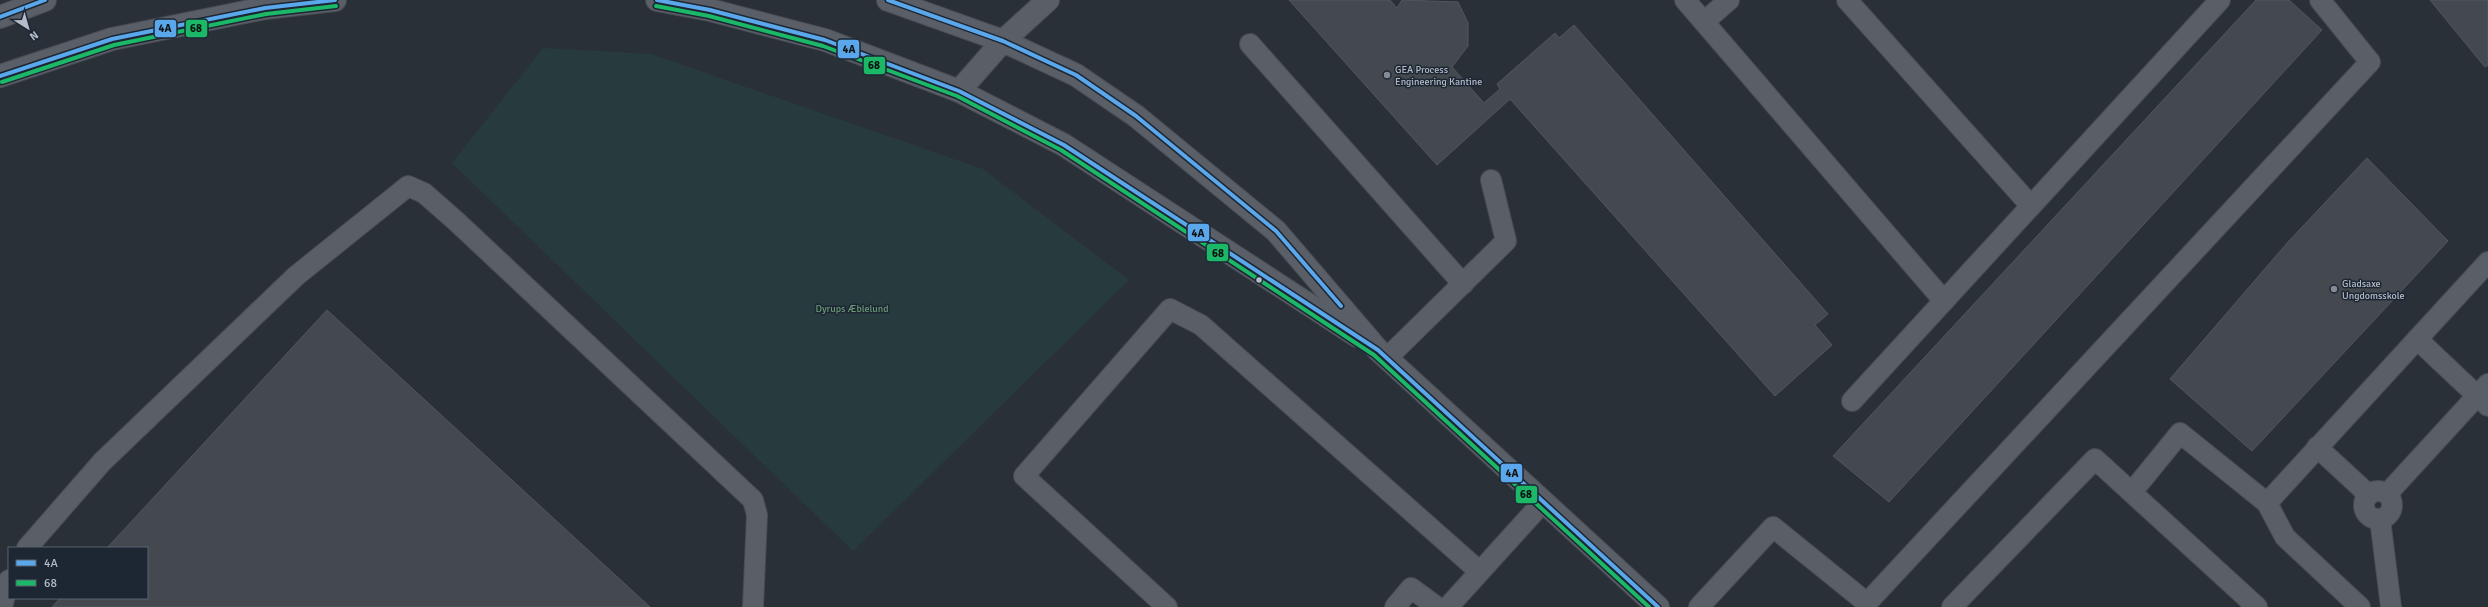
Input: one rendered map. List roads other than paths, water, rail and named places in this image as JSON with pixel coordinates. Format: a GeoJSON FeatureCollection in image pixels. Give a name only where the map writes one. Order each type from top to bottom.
{"type":"FeatureCollection","features":[{"type":"Feature","properties":{"kind":"street"},"geometry":{"type":"LineString","coordinates":[[0,17],[45,0]]}},
{"type":"Feature","properties":{"kind":"street"},"geometry":{"type":"LineString","coordinates":[[0,76],[112,39],[264,8],[335,0]]}},
{"type":"Feature","properties":{"kind":"street"},"geometry":{"type":"LineString","coordinates":[[657,0],[710,10],[825,40],[959,91],[1064,145],[1382,354]]}},
{"type":"Feature","properties":{"kind":"street"},"geometry":{"type":"LineString","coordinates":[[888,0],[1003,41],[1076,75],[1136,116],[1276,232],[1382,354],[1658,607]]}},
{"type":"Feature","properties":{"kind":"street"},"geometry":{"type":"LineString","coordinates":[[959,91],[1003,41],[1048,0]]}},
{"type":"Feature","properties":{"kind":"lane"},"geometry":{"type":"LineString","coordinates":[[1684,0],[1705,21],[1944,301]]}},
{"type":"Feature","properties":{"kind":"lane"},"geometry":{"type":"LineString","coordinates":[[1705,21],[1729,0]]}},
{"type":"Feature","properties":{"kind":"lane"},"geometry":{"type":"LineString","coordinates":[[1847,0],[2031,206]]}},
{"type":"Feature","properties":{"kind":"lane"},"geometry":{"type":"LineString","coordinates":[[1852,401],[2220,0]]}},
{"type":"Feature","properties":{"kind":"lane"},"geometry":{"type":"LineString","coordinates":[[1699,607],[1773,527],[1867,603],[2370,62],[2320,0]]}},
{"type":"Feature","properties":{"kind":"lane"},"geometry":{"type":"LineString","coordinates":[[1250,44],[1463,284]]}},
{"type":"Feature","properties":{"kind":"lane"},"geometry":{"type":"LineString","coordinates":[[1382,354],[1463,284],[1506,242],[1492,180]]}},
{"type":"Feature","properties":{"kind":"lane"},"geometry":{"type":"LineString","coordinates":[[28,547],[102,462],[296,276],[408,186],[424,194],[457,222],[753,500],[757,515],[753,607]]}},
{"type":"Feature","properties":{"kind":"lane"},"geometry":{"type":"LineString","coordinates":[[2267,503],[2488,262]]}},
{"type":"Feature","properties":{"kind":"lane"},"geometry":{"type":"LineString","coordinates":[[1167,607],[1024,476],[1170,309],[1201,325],[1479,570]]}},
{"type":"Feature","properties":{"kind":"lane"},"geometry":{"type":"LineString","coordinates":[[2392,607],[2380,519],[2374,520],[2363,510],[2364,497],[2379,494],[2484,396],[2417,339]]}},
{"type":"Feature","properties":{"kind":"lane"},"geometry":{"type":"LineString","coordinates":[[2132,492],[2180,433],[2267,503],[2285,537],[2360,607]]}},
{"type":"Feature","properties":{"kind":"lane"},"geometry":{"type":"LineString","coordinates":[[2317,447],[2379,494]]}},
{"type":"Feature","properties":{"kind":"lane"},"geometry":{"type":"LineString","coordinates":[[1952,607],[2095,459],[2257,607]]}},
{"type":"Feature","properties":{"kind":"lane"},"geometry":{"type":"LineString","coordinates":[[1448,607],[1479,570],[1543,502]]}},
{"type":"Feature","properties":{"kind":"lane"},"geometry":{"type":"LineString","coordinates":[[2,607],[8,584]]}},
{"type":"Feature","properties":{"kind":"lane"},"geometry":{"type":"LineString","coordinates":[[1395,607],[1411,588],[1437,607]]}},
{"type":"Feature","properties":{"kind":"place","name":"GEA Process Engineering Kantine"},"geometry":{"type":"Point","coordinates":[1387,75]}},
{"type":"Feature","properties":{"kind":"place","name":"Gladsaxe Ungdomsskole"},"geometry":{"type":"Point","coordinates":[2334,289]}},
{"type":"Feature","properties":{"kind":"park label","name":"Dyrups Æblelund"},"geometry":{"type":"Point","coordinates":[852,308]}}]}
